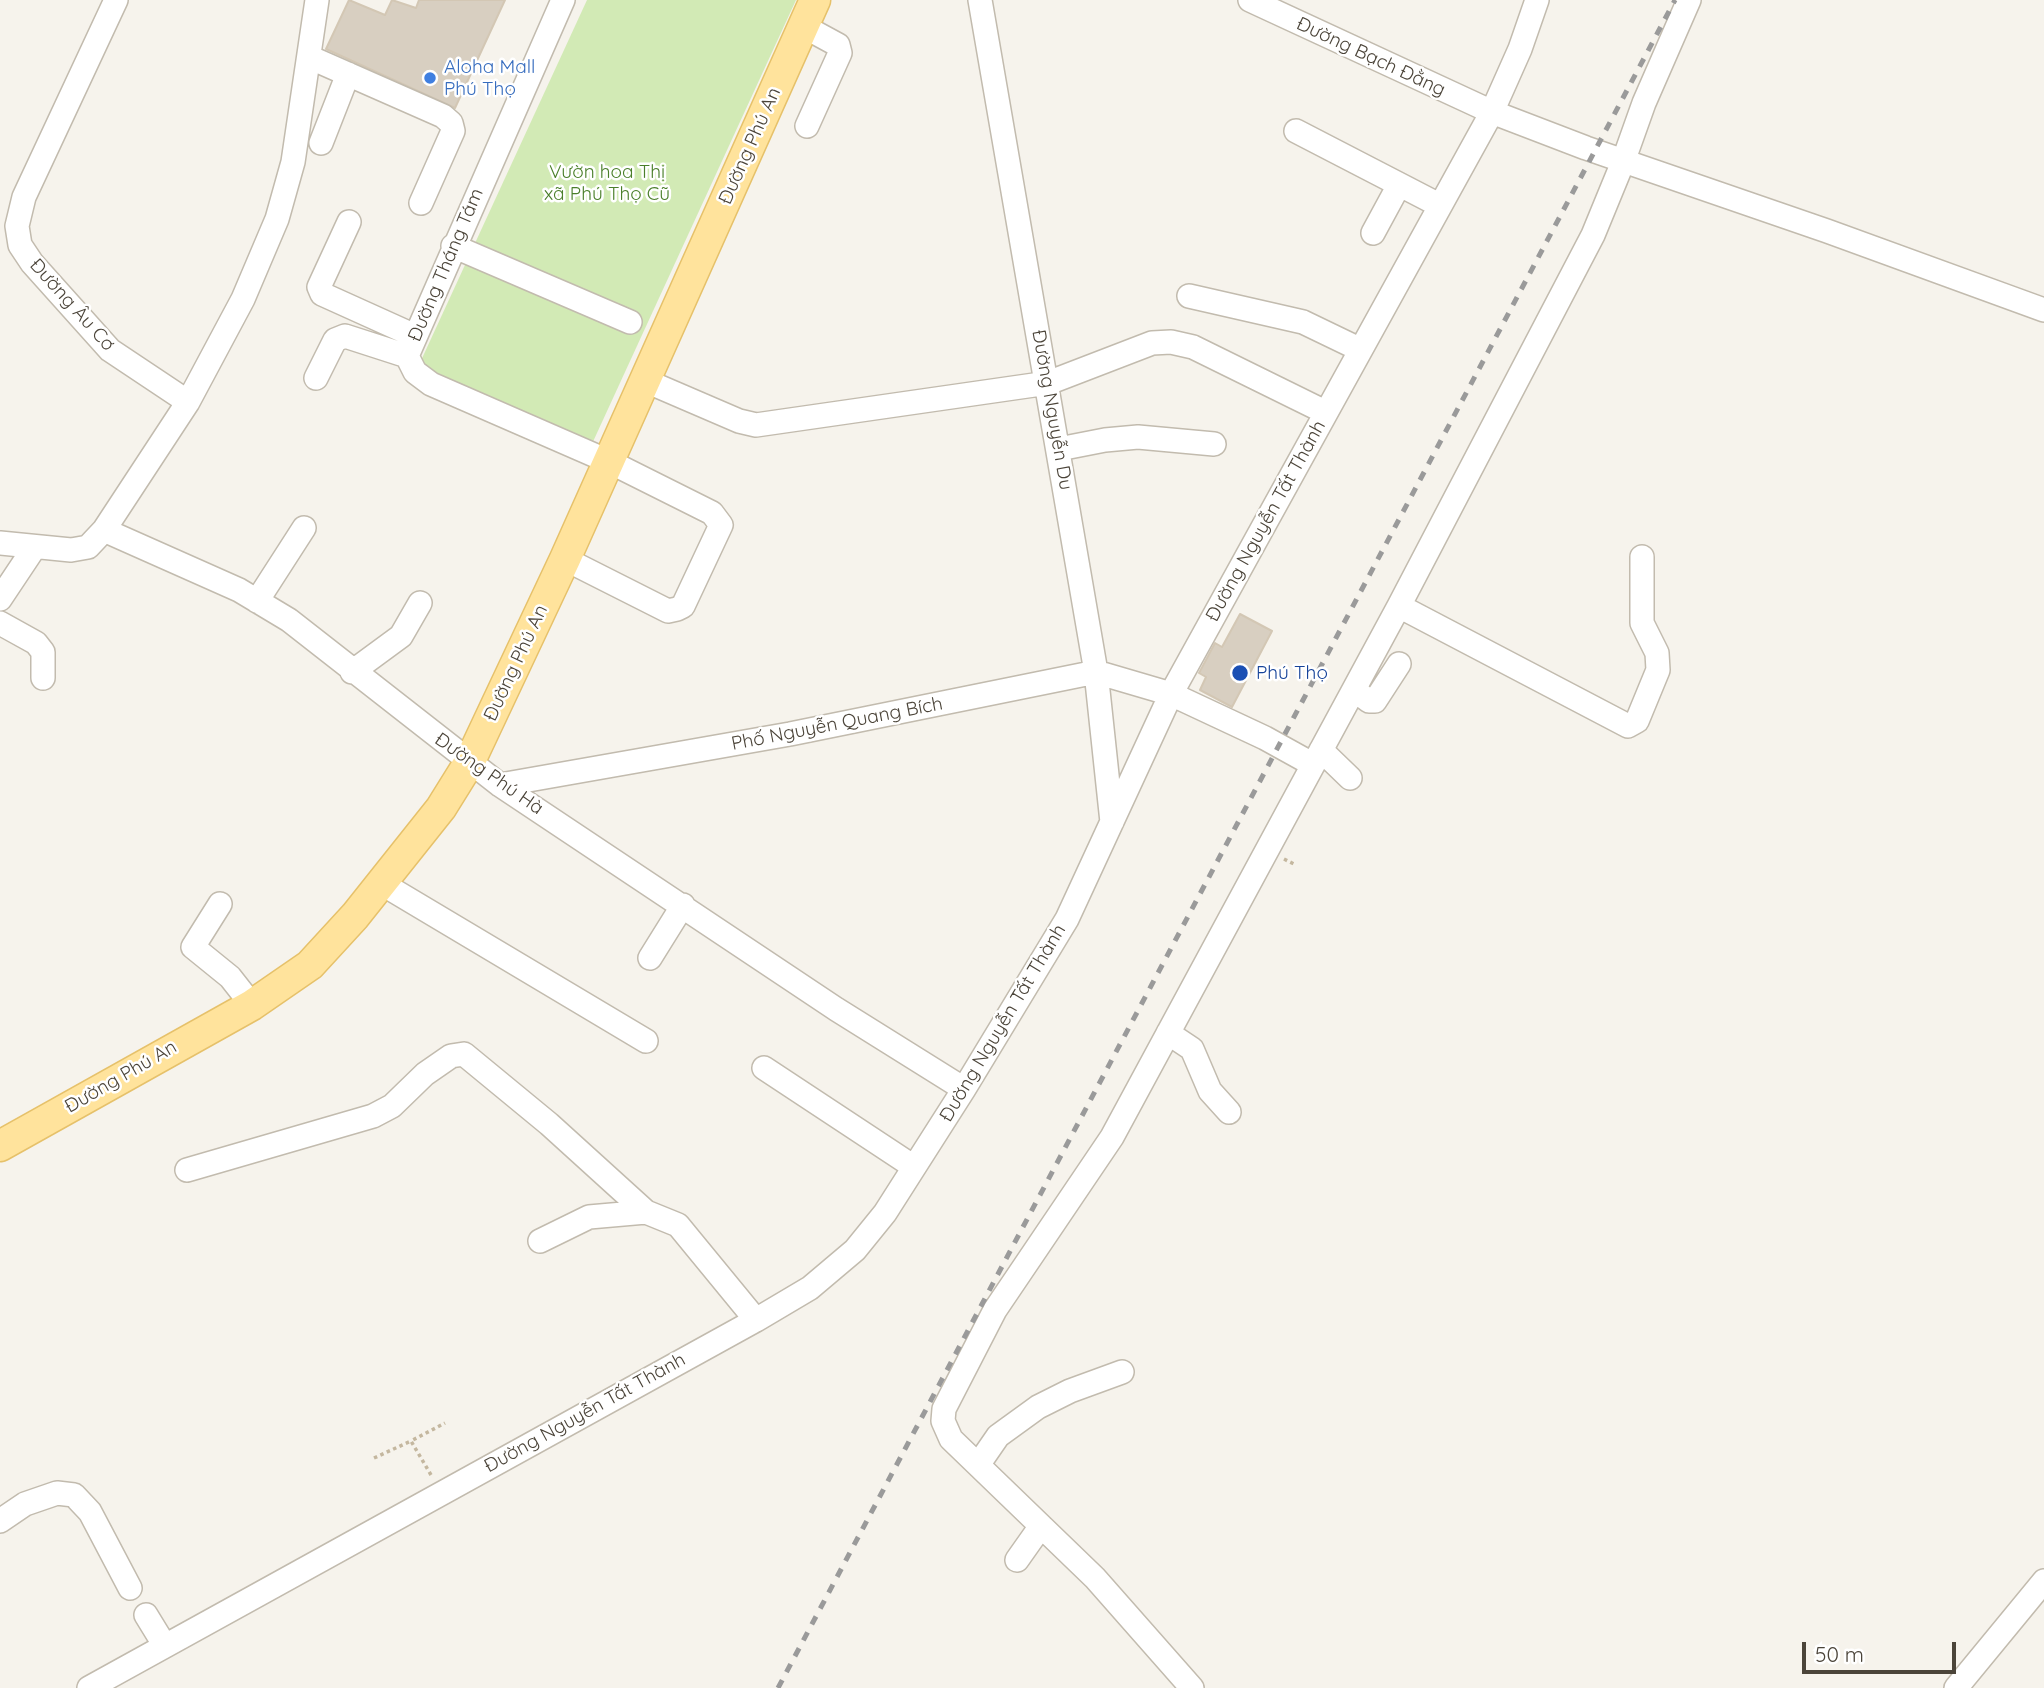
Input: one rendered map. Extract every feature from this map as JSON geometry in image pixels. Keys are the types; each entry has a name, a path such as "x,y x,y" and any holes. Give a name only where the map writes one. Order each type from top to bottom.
{"main road":[{"name":"Đường Phú An","path":"0,1146 252,1005 310,965 441,808 469,763 610,462 809,13"}],"street":[{"name":"Đường Âu Cơ","path":"116,0 24,197 17,226 20,245 40,273 110,350 188,402"},
{"path":"0,543 71,551 88,547 104,530 188,402 243,299 277,219 293,162 317,0"},
{"name":"Đường Tháng Tám","path":"563,0 411,346 415,372 431,384 610,462 712,513 721,525 682,606 677,610 668,611 565,559"},
{"name":"Đường Nguyễn Du","path":"980,0 1096,672 1112,822"},
{"name":"Đường Bạch Đằng","path":"1250,0 1492,112 1623,162 1827,231 2044,310"},
{"name":"Đường Nguyễn Tất Thành","path":"89,1688 756,1320 810,1288 856,1250 885,1213 1067,919 1171,694 1492,112 1520,49 1537,0"},
{"path":"1192,1688 1103,1587 946,1432 943,1421 948,1396 995,1310 1108,1144 1399,607 1590,239 1623,162 1644,103 1689,0"},
{"path":"807,126 841,53 838,45 809,13"},
{"path":"309,57 443,116 451,123 453,131 421,203"},
{"path":"321,143 348,74"},
{"path":"1296,131 1439,205"},
{"path":"1373,233 1399,185"},
{"path":"349,222 319,287 322,294 411,346"},
{"path":"453,246 630,322"},
{"path":"1189,296 1303,322 1359,349"},
{"path":"316,378 335,340 345,336 411,346"},
{"path":"646,381 739,421 756,425 1048,383 1152,343 1171,342 1193,347 1325,412"},
{"path":"1059,449 1138,438 1214,444"},
{"path":"257,601 304,528"},
{"name":"Đường Phú Hà","path":"104,530 257,601 289,620 352,672 500,785 836,1009 964,1089"},
{"path":"0,599 34,548"},
{"path":"1399,607 1628,726 1637,721 1658,670 1657,653 1642,623 1642,557"},
{"path":"352,672 401,636 420,603"},
{"path":"0,623 36,643 43,652 44,678"},
{"path":"1354,690 1369,701 1375,701 1399,664"},
{"name":"Phố Nguyễn Quang Bích","path":"500,785 790,734 1096,672 1171,694 1265,738 1317,757 1350,778"},
{"path":"381,883 646,1041"},
{"path":"220,904 193,947 230,977 252,1005"},
{"path":"649,958 683,905"},
{"path":"1168,1033 1192,1049 1210,1091 1229,1112"},
{"path":"187,1170 373,1116 392,1106 425,1074 451,1056 464,1054 549,1124 646,1212 678,1225 756,1320"},
{"path":"764,1069 914,1167"},
{"path":"540,1241 589,1217 646,1212"},
{"path":"978,1465 998,1436 1038,1408 1070,1391 1122,1372"},
{"path":"0,1521 25,1504 57,1493 74,1495 90,1512 130,1588"},
{"path":"1017,1560 1041,1526"},
{"path":"1956,1688 2044,1581"},
{"path":"146,1615 165,1646"}],"path":[{"path":"374,1458 445,1423"},
{"path":"411,1441 441,1492"}],"green space":[{"name":"Vườn hoa Thị xã Phú Thọ Cũ","path":"587,0 796,0 591,446 418,367"}],"building":[{"name":"Aloha Mall Phú Thọ","path":"349,0 385,15 392,0 416,8 419,0 505,0 455,108 326,49"},
{"path":"1240,614 1272,631 1232,707 1200,690 1206,677 1199,673 1215,643 1222,647"}],"railway":[{"path":"778,1688 1675,0"}],"place":[{"name":"Aloha Mall Phú Thọ","path":"430,78"},
{"name":"Phú Thọ","path":"1240,673"}]}
